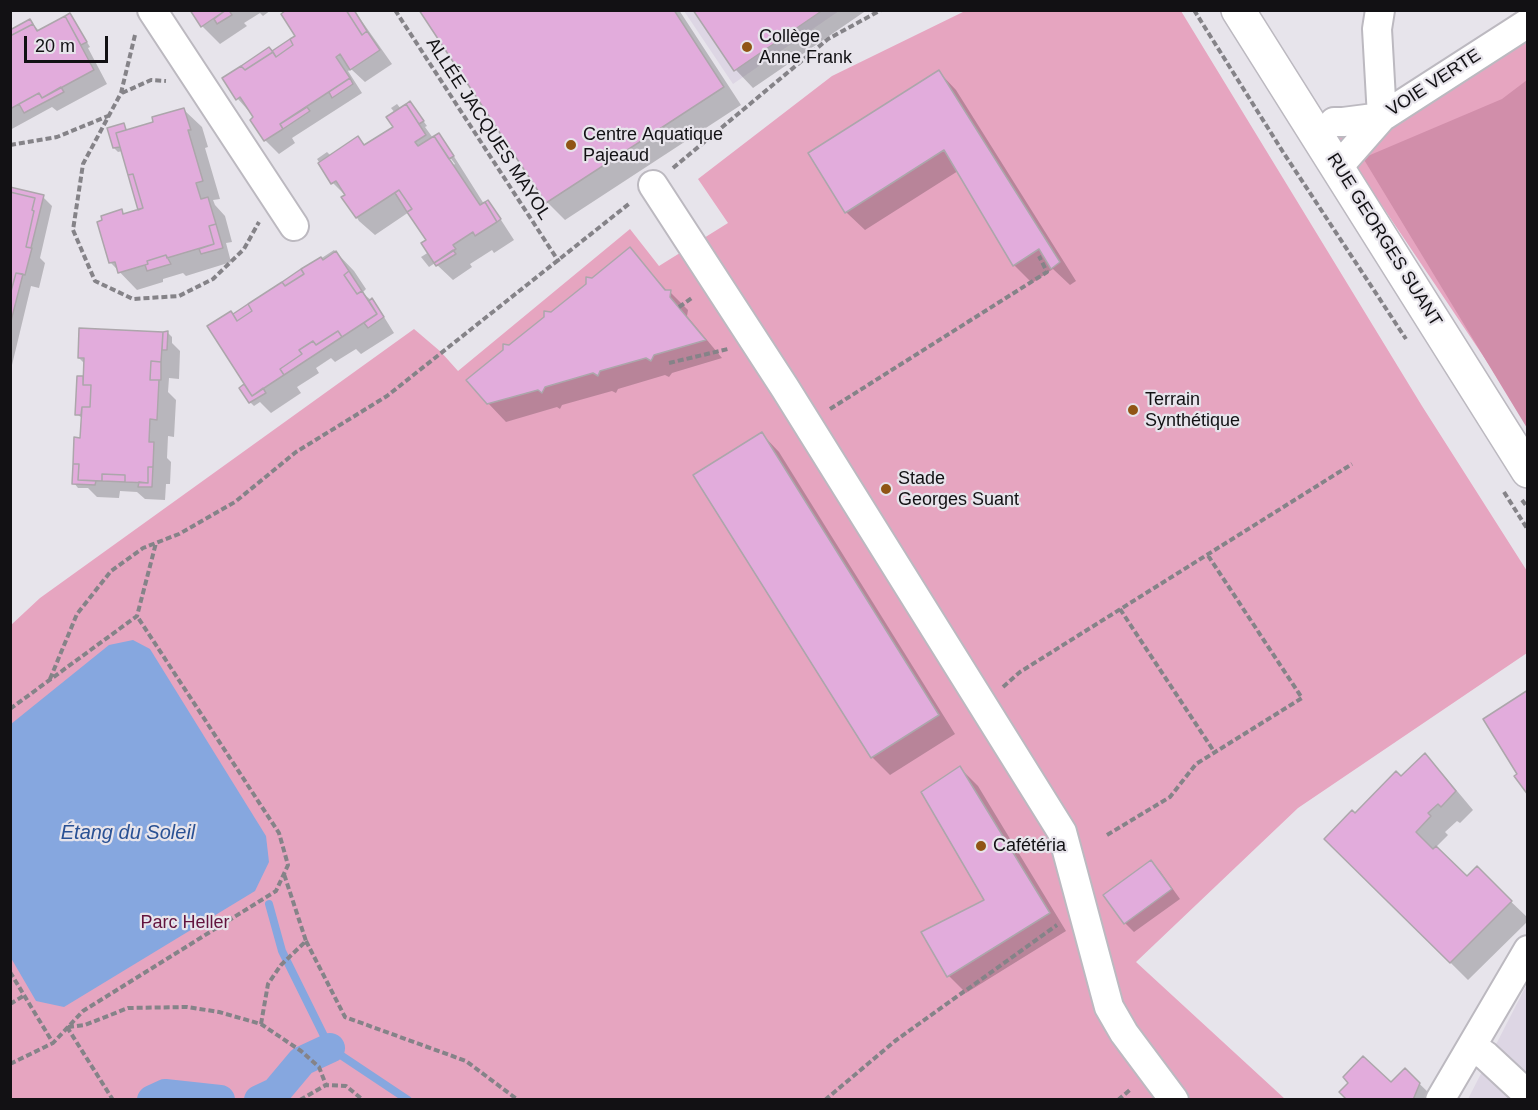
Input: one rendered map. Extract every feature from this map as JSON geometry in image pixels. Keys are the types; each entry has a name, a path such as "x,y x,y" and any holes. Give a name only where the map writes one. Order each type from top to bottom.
{"main road":[{"name":"RUE GEORGES SUANT","path":"1238,10 1338,167 1515,480"}],"street":[{"path":"1338,167 1382,117 1377,29 1380,10"},
{"path":"144,21 198,81 294,226"},
{"name":"VOIE VERTE","path":"1334,122 1382,117 1527,23"},
{"path":"653,185 807,423 1062,832 1109,1007 1124,1033 1174,1100"},
{"path":"1440,1100 1527,950"},
{"path":"1472,1046 1486,1056 1527,1095"}],"path":[{"name":"ALLÉE JACQUES MAYOL","path":"395,10 559,262"},
{"path":"50,679 77,614 111,571 143,548 179,534 235,502 296,452 387,396 559,262 828,39 881,10"},
{"path":"1194,10 1407,342"},
{"path":"144,21 121,93 83,164 73,230 95,280 133,299 180,296 213,279 244,249 274,196"},
{"path":"121,93 151,80 198,81"},
{"path":"10,146 57,137 109,116"},
{"path":"807,423 1047,273 1038,256"},
{"path":"669,363 755,342"},
{"path":"982,706 1020,672 1352,464"},
{"path":"1515,480 1527,530"},
{"path":"10,709 137,616 156,542"},
{"path":"1107,836 1170,797 1196,764 1302,698 1207,554"},
{"path":"1120,609 1215,753"},
{"path":"10,1064 53,1043 83,1011 276,891 288,865 279,833 137,616"},
{"path":"284,874 306,941 345,1017 466,1061 518,1100"},
{"path":"825,1100 895,1041 1081,908"},
{"path":"261,1024 268,984 281,965 306,941"},
{"path":"10,972 53,1043"},
{"path":"10,1004 25,995"},
{"path":"67,1027 85,1026 128,1008 187,1007 219,1012 261,1024 301,1051 319,1067 326,1085"},
{"path":"67,1027 113,1100"},
{"path":"300,1100 326,1085 346,1086 363,1100"}],"shaded area":[{"name":"Collège Anne Frank","path":"684,11 839,11 733,84"},
{"path":"1527,80 1527,428 1363,158 1502,99"},
{"path":"1527,984 1527,1099 1468,1099"}],"green space":[{"name":"Stade Georges Suant","path":"965,11 1181,11 1422,406 1527,571 1527,653 1298,808 1136,962 1285,1099 11,1100 11,625 40,598 414,329 441,352 458,371 630,229 659,266 728,223 698,179 832,76"},
{"path":"1527,15 1527,421 1335,136"}],"water":[{"name":"Étang du Soleil","path":"133,640 150,649 266,836 269,862 255,891 64,1007 36,1001 11,958 11,724 109,645"}],"building":[{"path":"190,10 226,10 201,27"},
{"path":"229,10 232,15 217,24 214,19"},
{"path":"286,10 346,10 362,35 367,31 380,50 350,70 340,54 336,57 350,78 280,124 283,129 264,141 250,120 253,117 240,97 236,100 222,78 241,66 245,70 273,52 276,57 293,45 290,39 295,36 281,14"},
{"path":"346,10 354,10 367,31 362,35"},
{"name":"Centre Aquatique Pajeaud","path":"419,10 674,10 724,87 546,203"},
{"name":"Collège Anne Frank","path":"693,10 823,10 734,71"},
{"path":"70,13 87,42 81,45 65,16"},
{"path":"65,16 94,70 42,98 39,93 10,109 10,36 33,24 37,31"},
{"path":"30,19 33,24 10,36 10,30"},
{"path":"290,39 293,45 276,57 272,51"},
{"path":"269,47 273,52 245,70 241,66"},
{"path":"939,70 1060,262 1051,269 1039,249 1013,266 944,150 845,213 808,153"},
{"path":"350,78 353,84 332,98 329,92"},
{"path":"61,87 64,92 24,113 19,104 39,93 42,98"},
{"path":"410,101 424,121 419,124 406,104"},
{"path":"406,104 426,135 415,142 418,146 434,136 480,205 485,202 497,222 475,236 473,232 453,245 456,249 434,263 421,243 426,240 407,212 412,209 399,190 356,218 341,197 345,195 336,181 331,184 318,163 358,136 364,145 393,127 386,117"},
{"path":"307,107 310,111 283,129 280,124"},
{"path":"184,108 203,181 196,183 201,199 208,197 216,224 209,226 214,244 167,258 166,255 147,261 148,264 118,273 115,262 109,263 97,222 102,220 101,216 122,209 123,214 143,208 133,174 128,175 116,133 153,122 152,117"},
{"path":"124,123 126,130 116,133 120,147 113,148 107,128"},
{"path":"439,133 454,156 449,159 434,136"},
{"path":"133,174 143,208 138,210 128,175"},
{"path":"10,187 44,195 31,248 26,247 35,198 10,192"},
{"path":"399,190 412,209 407,212 395,193"},
{"path":"10,192 35,198 26,247 32,248 25,275 16,273 10,295"},
{"path":"488,200 501,219 497,222 485,202"},
{"path":"216,224 223,248 201,254 199,249 214,244 209,226"},
{"path":"630,247 665,290 671,290 670,297 706,340 654,355 651,361 646,358 600,371 598,376 593,373 545,387 542,393 538,390 487,404 466,380 503,350 503,344 509,345 544,317 544,311 551,312 586,284 586,277 592,278"},
{"path":"453,250 456,254 436,266 434,263"},
{"path":"336,251 349,271 344,275 357,294 362,291 377,314 342,337 338,331 316,345 313,341 299,350 302,354 280,369 284,375 252,396 207,326 231,311 237,321 252,311 248,304 282,282 285,286 304,274 301,269 321,257 323,260"},
{"path":"166,255 171,264 147,271 145,265 148,264 147,261"},
{"path":"301,269 304,274 285,286 282,282"},
{"path":"349,271 362,291 357,294 344,275"},
{"path":"16,273 23,274 10,325 10,295"},
{"path":"372,298 384,317 368,328 364,323 377,314 369,301"},
{"path":"248,304 252,311 237,321 233,314"},
{"path":"79,328 163,332 161,362 151,361 150,380 159,380 157,420 150,419 149,442 154,442 153,467 148,467 148,483 125,482 125,475 102,474 102,481 78,480 79,464 73,464 74,437 80,438 82,407 90,407 91,385 83,385 84,358 78,358"},
{"path":"168,331 167,350 162,350 163,332"},
{"path":"338,331 342,337 284,375 280,369 302,354 299,350 313,341 316,345"},
{"path":"151,361 161,362 161,380 150,380"},
{"path":"77,376 83,376 83,385 91,385 90,407 82,407 81,415 75,415"},
{"path":"244,384 252,396 263,388 266,393 249,403 239,388"},
{"path":"762,432 939,715 871,758 693,475"},
{"path":"73,464 79,464 78,480 96,481 95,485 72,484"},
{"path":"148,467 153,467 152,487 138,487 139,482 148,483"},
{"path":"102,474 125,475 125,482 102,481"},
{"path":"1528,690 1528,795 1514,776 1517,774 1483,719"},
{"path":"1425,753 1456,791 1441,807 1438,804 1428,813 1431,816 1416,832 1433,849 1436,846 1467,876 1477,866 1512,901 1450,963 1324,839 1352,810 1355,813 1396,771 1401,776"},
{"name":"Cafétéria","path":"960,766 1050,913 947,977 921,932 984,900 921,792"},
{"path":"1151,860 1172,889 1124,924 1103,895"},
{"path":"1363,1056 1391,1082 1405,1068 1420,1083 1413,1100 1347,1100 1339,1092 1348,1083 1343,1077"}],"waterway":[{"path":"269,904 282,951 330,1048 408,1100"},
{"path":"259,1100 276,1092 302,1061 330,1048"},
{"path":"152,1100 165,1094 220,1100"}],"place":[{"name":"Collège Anne Frank","path":"747,47"},
{"name":"Centre Aquatique Pajeaud","path":"571,145"},
{"name":"Terrain Synthétique","path":"1133,410"},
{"name":"Stade Georges Suant","path":"886,489"},
{"name":"Cafétéria","path":"981,846"}],"park label":[{"name":"Parc Heller","path":"185,923"}]}
